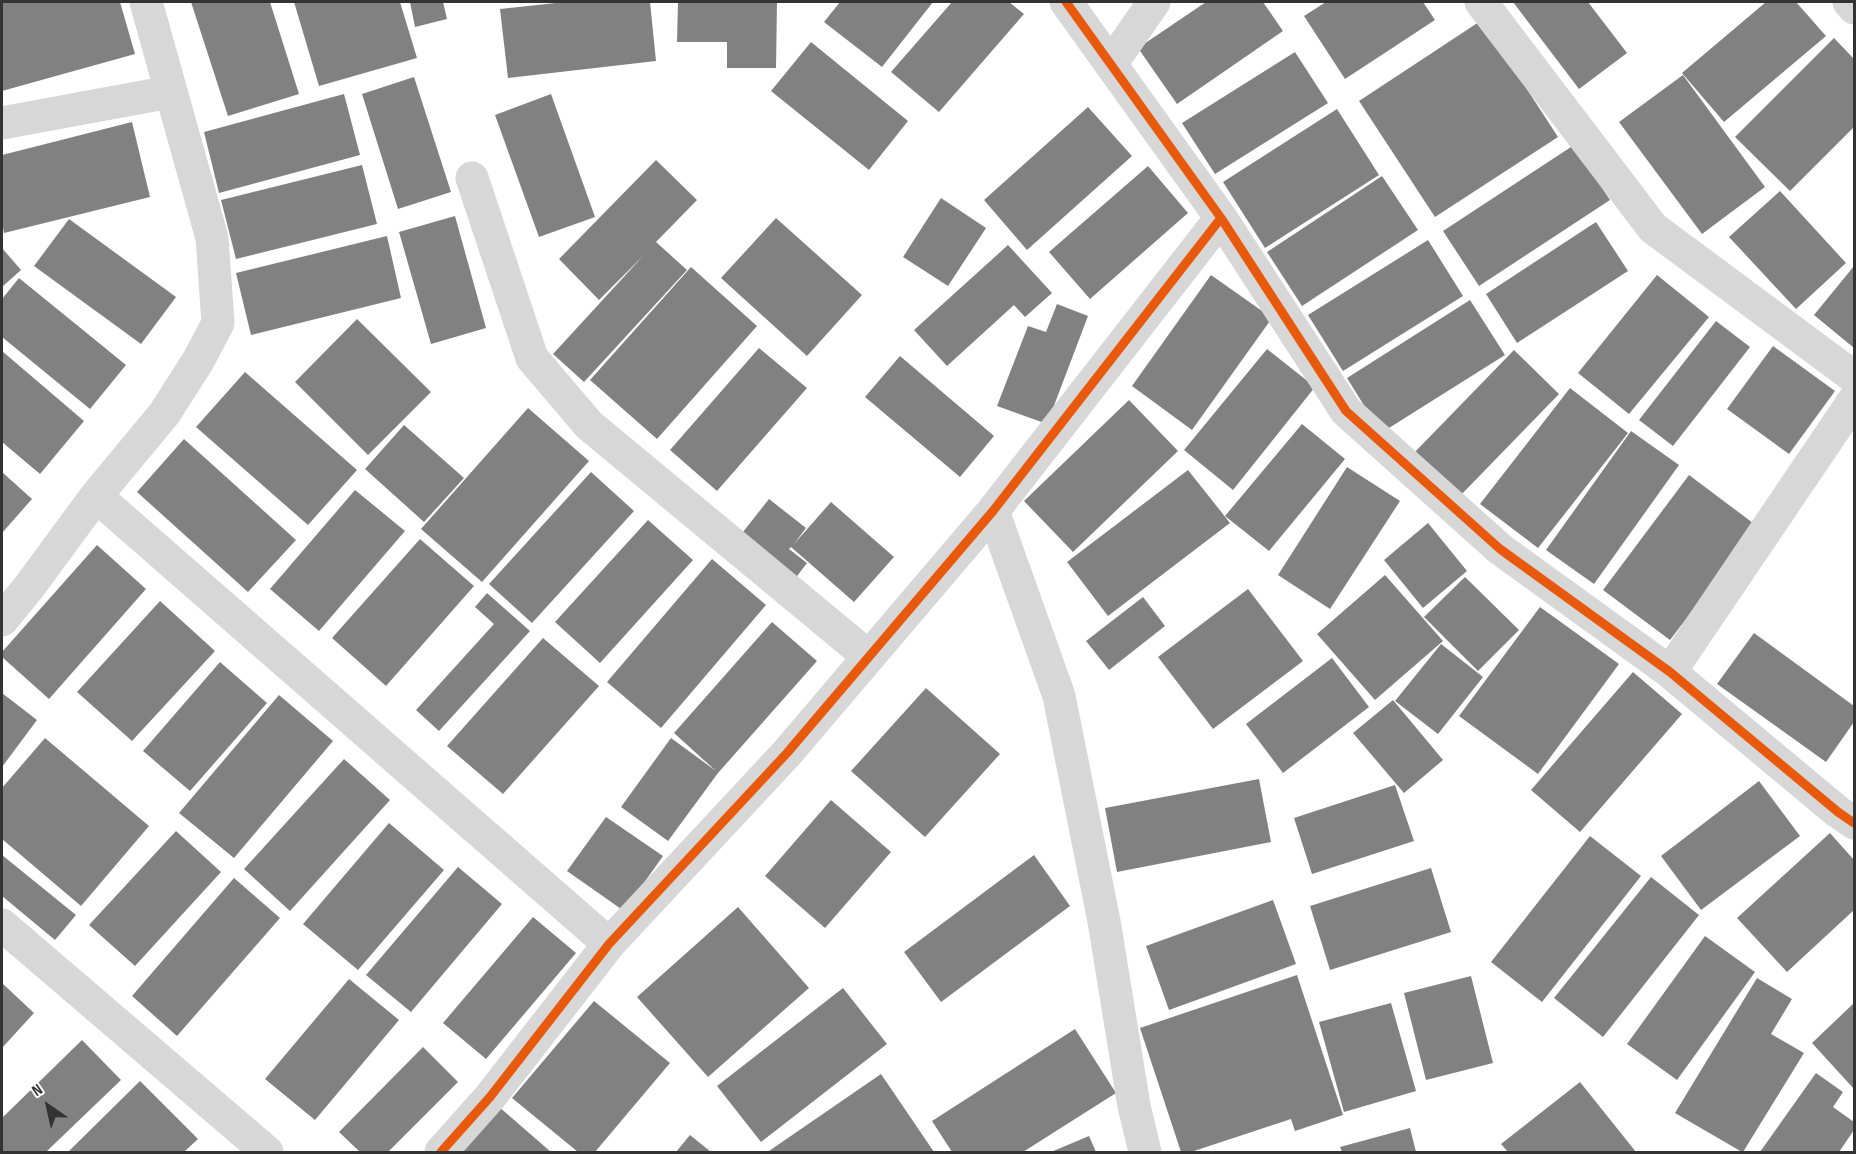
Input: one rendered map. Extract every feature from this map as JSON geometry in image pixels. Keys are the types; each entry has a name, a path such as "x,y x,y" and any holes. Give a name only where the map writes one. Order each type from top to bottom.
{"street":[{"path":"2,620 96,496 164,414 198,361 218,323 212,238 146,2"},
{"path":"1066,2 1221,218 1346,411 1500,549 1670,672 1854,823"},
{"path":"1111,64 1154,2"},
{"path":"1481,2 1653,228 1854,377"},
{"path":"1849,2 1854,8"},
{"path":"2,123 170,92"},
{"path":"472,178 532,358 589,425 868,657"},
{"path":"441,1152 490,1097 609,944 787,753 993,511 1221,218"},
{"path":"1670,672 1854,400"},
{"path":"96,496 609,944"},
{"path":"993,511 1059,696 1101,910 1134,1106 1145,1152"},
{"path":"2,925 267,1152"}],"building":[{"path":"2,2 120,2 135,54 2,91"},
{"path":"191,2 270,2 299,94 228,116"},
{"path":"294,2 400,2 417,58 319,86"},
{"path":"410,2 443,2 447,19 415,27"},
{"path":"565,2 650,2 656,61 508,78 500,9"},
{"path":"678,2 777,2 776,68 727,68 727,42 677,42"},
{"path":"840,2 933,2 882,67 824,22"},
{"path":"952,2 1009,2 1024,14 939,112 891,72"},
{"path":"1206,2 1263,2 1283,31 1177,104 1138,48"},
{"path":"1326,2 1423,2 1435,20 1345,79 1304,16"},
{"path":"1513,2 1588,2 1627,53 1579,89"},
{"path":"1766,2 1796,2 1826,36 1724,122 1682,73"},
{"path":"1482,20 1558,137 1435,217 1359,101"},
{"path":"1834,38 1854,59 1854,127 1790,191 1735,137"},
{"path":"811,42 908,121 869,170 771,91"},
{"path":"1295,52 1328,103 1215,174 1182,123"},
{"path":"1683,75 1765,187 1702,234 1619,122"},
{"path":"414,77 451,192 398,209 362,94"},
{"path":"344,94 360,155 219,193 204,132"},
{"path":"551,94 595,217 539,237 495,115"},
{"path":"1088,107 1132,156 1027,250 984,200"},
{"path":"1337,109 1379,175 1265,248 1223,182"},
{"path":"132,122 150,197 4,233 2,155"},
{"path":"1574,145 1610,200 1479,286 1443,231"},
{"path":"656,160 697,200 656,242 687,270 584,382 553,354 643,256 599,300 559,259"},
{"path":"362,165 377,224 236,259 221,200"},
{"path":"1148,166 1188,213 1090,299 1049,252"},
{"path":"1382,176 1418,230 1302,306 1267,252"},
{"path":"1780,191 1846,263 1796,309 1729,237"},
{"path":"941,198 986,228 948,286 903,257"},
{"path":"455,216 486,328 431,344 399,232"},
{"path":"776,218 862,295 807,356 721,278"},
{"path":"69,219 176,297 141,344 34,266"},
{"path":"1596,222 1628,271 1517,343 1486,294"},
{"path":"387,236 401,298 251,335 236,273"},
{"path":"1428,240 1463,296 1343,371 1308,315"},
{"path":"1008,245 1052,293 1025,317 1014,305 947,366 914,330"},
{"path":"2,248 21,270 2,287"},
{"path":"1854,266 1854,348 1814,315"},
{"path":"691,267 757,326 657,439 590,380"},
{"path":"1211,275 1272,318 1192,430 1132,386"},
{"path":"1657,275 1709,317 1629,414 1578,373"},
{"path":"19,278 126,365 90,409 2,337 2,299"},
{"path":"1470,300 1505,355 1381,433 1347,378"},
{"path":"1057,304 1088,316 1047,424 997,406 1028,326 1046,332"},
{"path":"357,319 431,392 368,455 295,382"},
{"path":"1716,321 1750,347 1673,446 1639,420"},
{"path":"1773,346 1835,391 1789,454 1727,409"},
{"path":"759,348 807,388 717,491 670,450"},
{"path":"1267,349 1315,387 1233,490 1184,450"},
{"path":"1514,350 1559,394 1458,498 1413,454"},
{"path":"2,351 84,421 40,474 2,442"},
{"path":"900,356 994,436 960,477 865,397"},
{"path":"245,372 357,470 308,525 196,427"},
{"path":"1570,388 1628,433 1538,548 1480,504"},
{"path":"1129,400 1178,451 1073,552 1024,501"},
{"path":"528,408 589,461 482,582 421,529"},
{"path":"1302,424 1345,459 1269,551 1225,516"},
{"path":"404,425 464,478 424,522 365,469"},
{"path":"1631,431 1679,465 1594,584 1546,550"},
{"path":"184,439 296,540 248,592 137,492"},
{"path":"1347,467 1400,501 1330,609 1278,575"},
{"path":"1188,470 1230,523 1108,616 1067,562"},
{"path":"2,472 32,499 2,533"},
{"path":"591,472 634,511 532,623 489,584"},
{"path":"1689,475 1757,526 1670,640 1603,590"},
{"path":"355,490 405,531 319,631 270,589"},
{"path":"769,499 806,528 794,544 831,502 894,557 854,602 791,547 789,549 807,563 794,580 739,537"},
{"path":"648,520 693,560 600,663 555,622"},
{"path":"1428,523 1467,571 1423,608 1384,560"},
{"path":"420,539 474,586 386,686 332,638"},
{"path":"97,545 146,589 49,699 2,657 2,652"},
{"path":"712,559 766,605 661,728 607,682"},
{"path":"1385,575 1443,641 1375,700 1317,634"},
{"path":"1465,577 1519,630 1478,671 1424,617"},
{"path":"1248,589 1303,661 1213,729 1158,657"},
{"path":"487,593 530,631 439,731 416,710 494,624 475,607"},
{"path":"1143,597 1165,626 1109,670 1086,641"},
{"path":"160,601 215,651 132,741 77,692"},
{"path":"1540,607 1619,664 1538,774 1459,716"},
{"path":"772,622 817,661 718,773 668,841 621,807 671,738 716,771 674,733"},
{"path":"1754,633 1854,706 1854,722 1826,762 1717,684"},
{"path":"543,638 599,686 503,794 447,746"},
{"path":"1441,644 1483,677 1438,734 1395,701"},
{"path":"1332,658 1369,707 1283,773 1246,724"},
{"path":"220,662 267,703 190,791 143,751"},
{"path":"1633,672 1682,714 1580,832 1531,790"},
{"path":"926,688 1000,754 925,837 851,771"},
{"path":"2,693 37,720 2,767"},
{"path":"279,695 333,741 234,858 179,813"},
{"path":"1393,700 1443,760 1404,793 1353,733"},
{"path":"45,738 149,826 81,906 2,839 2,788"},
{"path":"344,759 390,800 290,911 244,869"},
{"path":"1259,779 1271,842 1117,872 1105,808"},
{"path":"1759,781 1800,836 1701,910 1661,856"},
{"path":"1395,785 1414,841 1312,874 1294,818"},
{"path":"831,800 891,852 825,928 765,876"},
{"path":"606,817 663,856 624,911 567,871"},
{"path":"389,823 444,870 358,970 303,924"},
{"path":"176,831 221,872 135,966 89,925"},
{"path":"1830,833 1854,860 1854,910 1787,972 1737,918"},
{"path":"1590,836 1641,876 1542,1002 1491,962"},
{"path":"2,855 76,915 55,940 2,896"},
{"path":"1034,855 1070,906 941,1002 904,952"},
{"path":"458,867 502,904 411,1012 366,975"},
{"path":"1431,868 1451,932 1330,970 1310,906"},
{"path":"1651,877 1699,915 1603,1037 1554,998"},
{"path":"234,878 280,918 177,1036 132,996"},
{"path":"1273,900 1296,964 1169,1010 1146,946"},
{"path":"738,907 809,988 708,1077 637,997"},
{"path":"533,917 576,953 486,1059 443,1023"},
{"path":"1705,936 1755,972 1677,1080 1627,1044"},
{"path":"1297,975 1343,1115 1295,1131 1291,1119 1191,1152 1181,1152 1140,1028"},
{"path":"1471,976 1493,1063 1426,1080 1404,993"},
{"path":"1757,978 1792,999 1771,1034 1804,1053 1742,1152 1675,1113"},
{"path":"349,979 399,1020 315,1120 265,1079"},
{"path":"2,983 34,1013 2,1048"},
{"path":"843,988 887,1044 761,1142 717,1086"},
{"path":"594,1001 670,1063 595,1152 578,1152 512,1098"},
{"path":"1391,1003 1416,1091 1344,1112 1319,1022"},
{"path":"1854,1003 1854,1089 1812,1043"},
{"path":"1075,1029 1116,1093 1023,1152 952,1152 932,1121"},
{"path":"82,1040 121,1080 46,1152 2,1152 2,1118"},
{"path":"423,1047 458,1082 388,1152 360,1152 339,1132"},
{"path":"1816,1073 1843,1092 1833,1107 1854,1122 1854,1130 1839,1152 1760,1152"},
{"path":"881,1074 934,1152 769,1151"},
{"path":"140,1081 198,1139 184,1152 68,1152"},
{"path":"1580,1082 1636,1152 1508,1152 1501,1144"},
{"path":"498,1106 551,1152 457,1152"},
{"path":"1410,1128 1416,1152 1342,1152 1340,1147"},
{"path":"690,1135 711,1152 676,1152"},
{"path":"1089,1136 1096,1152 1051,1152"}],"cycle path":[{"path":"1066,2 1221,218 1346,411 1500,549 1670,672 1854,823"},
{"path":"441,1152 490,1097 609,944 787,753 993,511 1221,218"}]}
